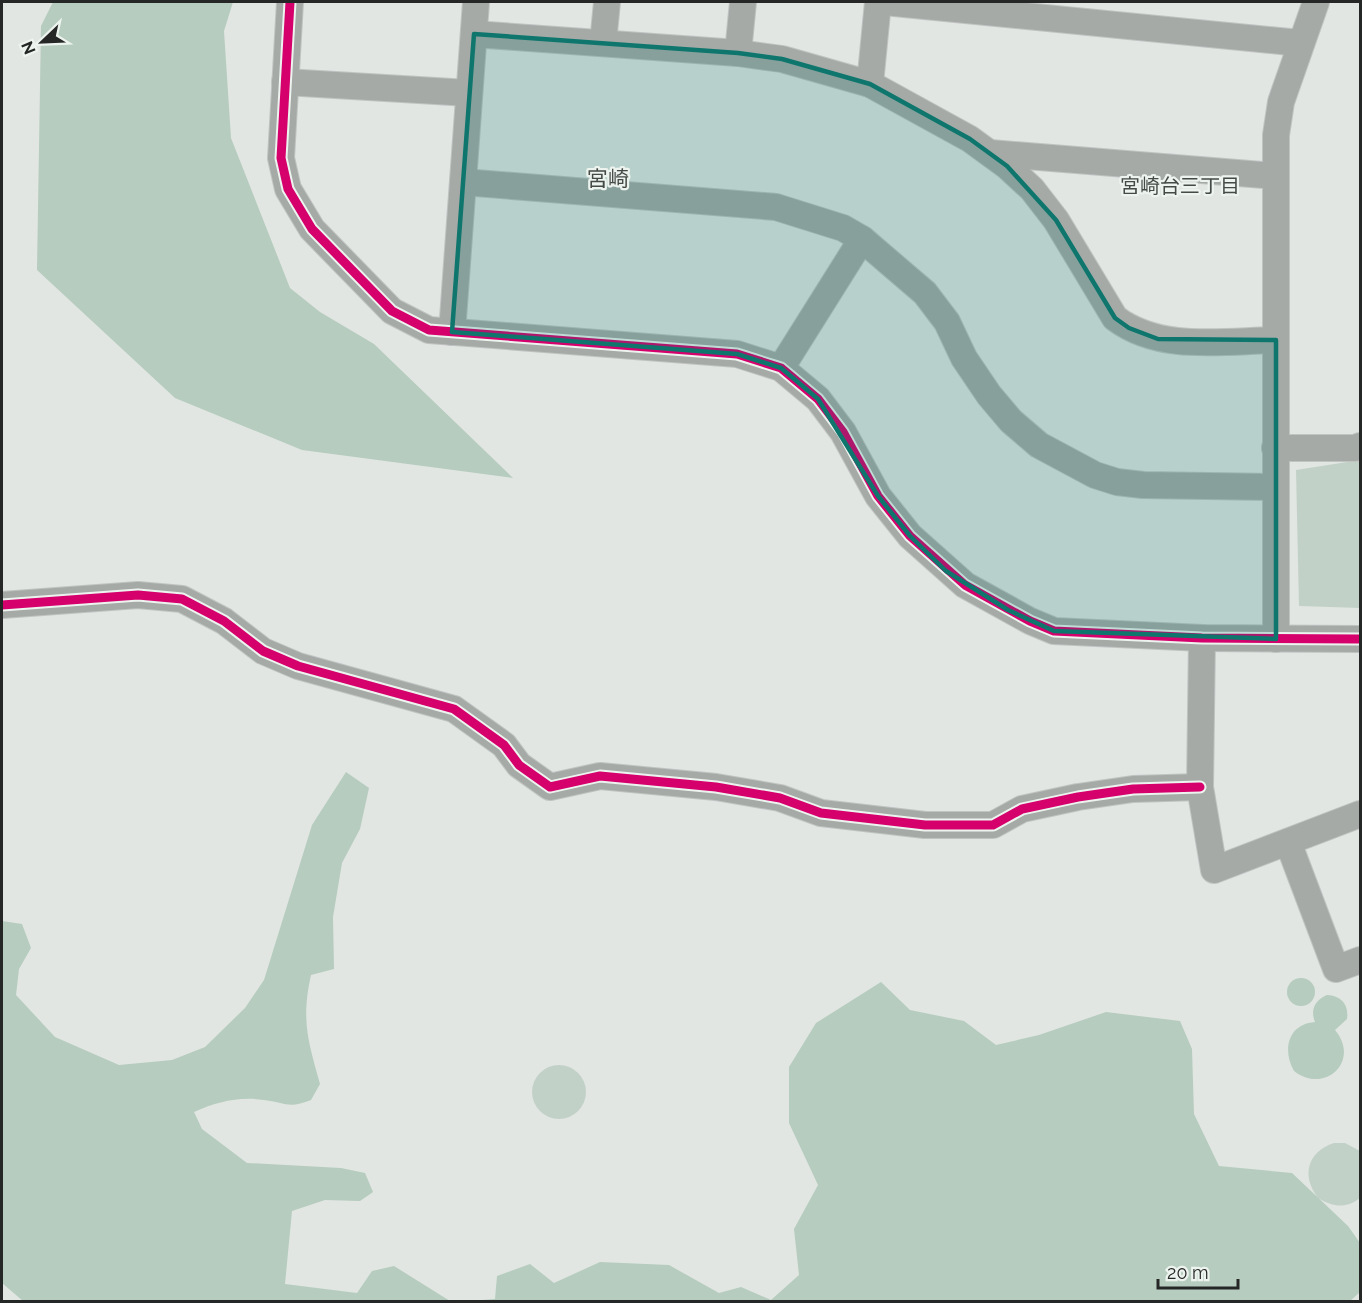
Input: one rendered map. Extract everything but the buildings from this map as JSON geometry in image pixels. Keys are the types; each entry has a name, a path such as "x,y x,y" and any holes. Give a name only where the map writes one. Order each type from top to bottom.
{"street":[{"path":"290,2 281,158 288,189 312,229 392,310 429,330 737,354 781,368 831,413 878,496 910,536 938,564 965,585 1008,610 1054,631 1202,638 1360,639"},
{"path":"452,332 476,2"},
{"path":"603,43 607,2"},
{"path":"738,53 743,2"},
{"path":"870,84 879,2"},
{"path":"884,2 1300,43"},
{"path":"1276,639 1276,135 1281,102 1316,2"},
{"path":"474,34 738,53 782,59 870,84 970,139 1032,189 1056,219 1115,318 1129,328 1158,339 1276,340"},
{"path":"285,82 469,93"},
{"path":"990,153 1276,176"},
{"path":"463,182 776,207 821,220 862,239 925,292 947,322 964,358 989,395 1011,421 1039,445 1095,475 1117,482 1143,485 1275,487"},
{"path":"781,368 862,239"},
{"path":"1275,447 1354,448 1360,446"},
{"path":"2,605 138,595 182,599 224,621 263,651 298,666 454,709 504,745 519,765 550,786 600,776 716,788 780,798 821,813 925,825 993,825 1022,809 1078,797 1133,789 1200,787"},
{"path":"1202,638 1200,787 1214,870 1360,814"},
{"path":"1288,842 1336,969 1360,960"}],"highlighted area":[{"path":"474,34 738,53 782,59 870,84 970,139 1007,166 1056,220 1115,318 1129,328 1158,339 1276,340 1276,639 1054,631 1008,610 946,571 910,536 878,496 818,399 781,368 737,354 452,332"}],"shaded area":[{"path":"1360,460 1360,608 1299,606 1296,470"},
{"path":"554,1065 564,1065 574,1069 582,1077 586,1092 582,1107 574,1115 564,1119 554,1119 544,1115 536,1107 532,1097 532,1087 536,1077 544,1069"},
{"path":"1334,1143 1345,1143 1360,1151 1360,1198 1350,1204 1339,1206 1318,1198 1308,1173 1309,1166 1318,1152"}],"green space":[{"path":"53,2 233,2 224,31 231,138 290,288 320,312 374,344 513,478 302,450 175,398 37,270 41,26"},
{"path":"346,772 369,788 360,829 342,863 333,917 334,969 311,975 308,991 307,1030 320,1084 311,1100 297,1104 237,1099 194,1112 202,1129 247,1163 341,1168 365,1173 373,1192 360,1201 325,1200 292,1211 285,1284 357,1293 372,1271 394,1266 450,1301 23,1301 2,1283 2,921 22,924 31,948 19,969 16,995 55,1037 119,1065 172,1060 205,1047 245,1008 264,980 312,825"},
{"path":"1301,978 1311,982 1315,992 1311,1002 1301,1006 1291,1002 1287,992 1291,982"},
{"path":"881,982 910,1010 964,1021 996,1045 1039,1035 1106,1012 1180,1021 1192,1049 1194,1114 1219,1166 1292,1173 1348,1226 1360,1243 1360,1292 1349,1302 469,1301 495,1299 497,1276 530,1264 554,1283 600,1262 669,1265 719,1293 741,1287 771,1300 799,1275 794,1229 818,1185 789,1123 789,1067 816,1023"},
{"path":"1327,995 1340,999 1347,1009 1347,1019 1335,1030 1342,1042 1344,1053 1342,1063 1327,1077 1317,1079 1306,1077 1294,1071 1290,1063 1288,1047 1290,1039 1299,1028 1315,1022 1313,1013 1315,1006"}],"cycle path":[{"path":"290,2 281,158 288,189 312,229 392,311 429,330 737,354 781,368 818,399 843,432 878,496 910,536 965,585 1030,621 1054,631 1202,638 1360,639"},
{"path":"2,605 138,595 182,599 224,621 263,651 298,666 454,709 504,745 519,765 550,787 600,776 716,787 780,798 821,813 925,825 993,825 1022,809 1078,797 1133,789 1200,787"}],"district":[{"name":"宮崎","path":"608,178"},
{"name":"宮崎台三丁目","path":"1180,186"}]}
